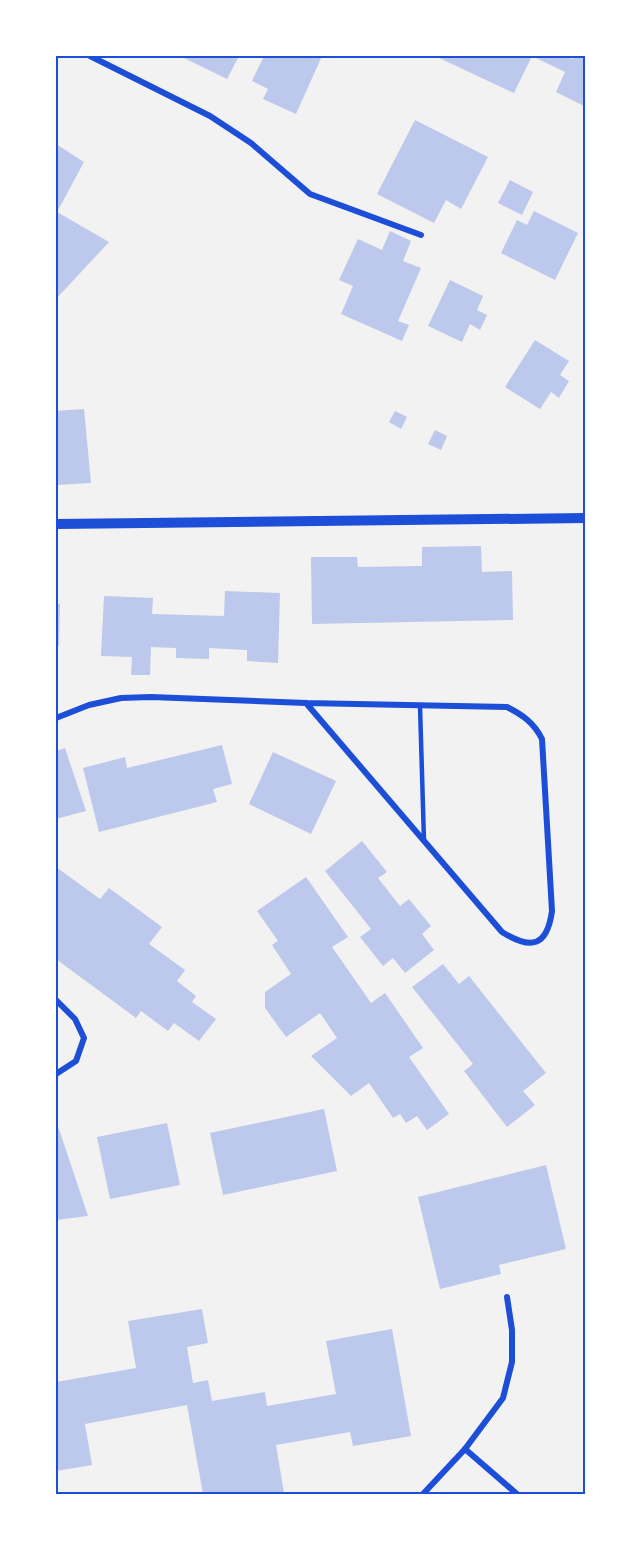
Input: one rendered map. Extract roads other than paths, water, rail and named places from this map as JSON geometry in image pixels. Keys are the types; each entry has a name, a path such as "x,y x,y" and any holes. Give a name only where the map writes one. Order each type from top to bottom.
{"street":[{"path":"90,56 210,116 251,143 310,194 421,235"},
{"path":"56,524 585,518"},
{"path":"56,718 89,705 121,698 151,697 507,707 523,715 536,727 542,739 552,911 550,925 537,943 530,945 514,940 502,932 306,703"},
{"path":"56,1000 75,1018 84,1038 76,1061 56,1074"},
{"path":"423,1494 465,1449 503,1398 512,1362 512,1330 507,1297"},
{"path":"465,1449 517,1494"}],"lane":[{"path":"420,706 424,843"}]}
